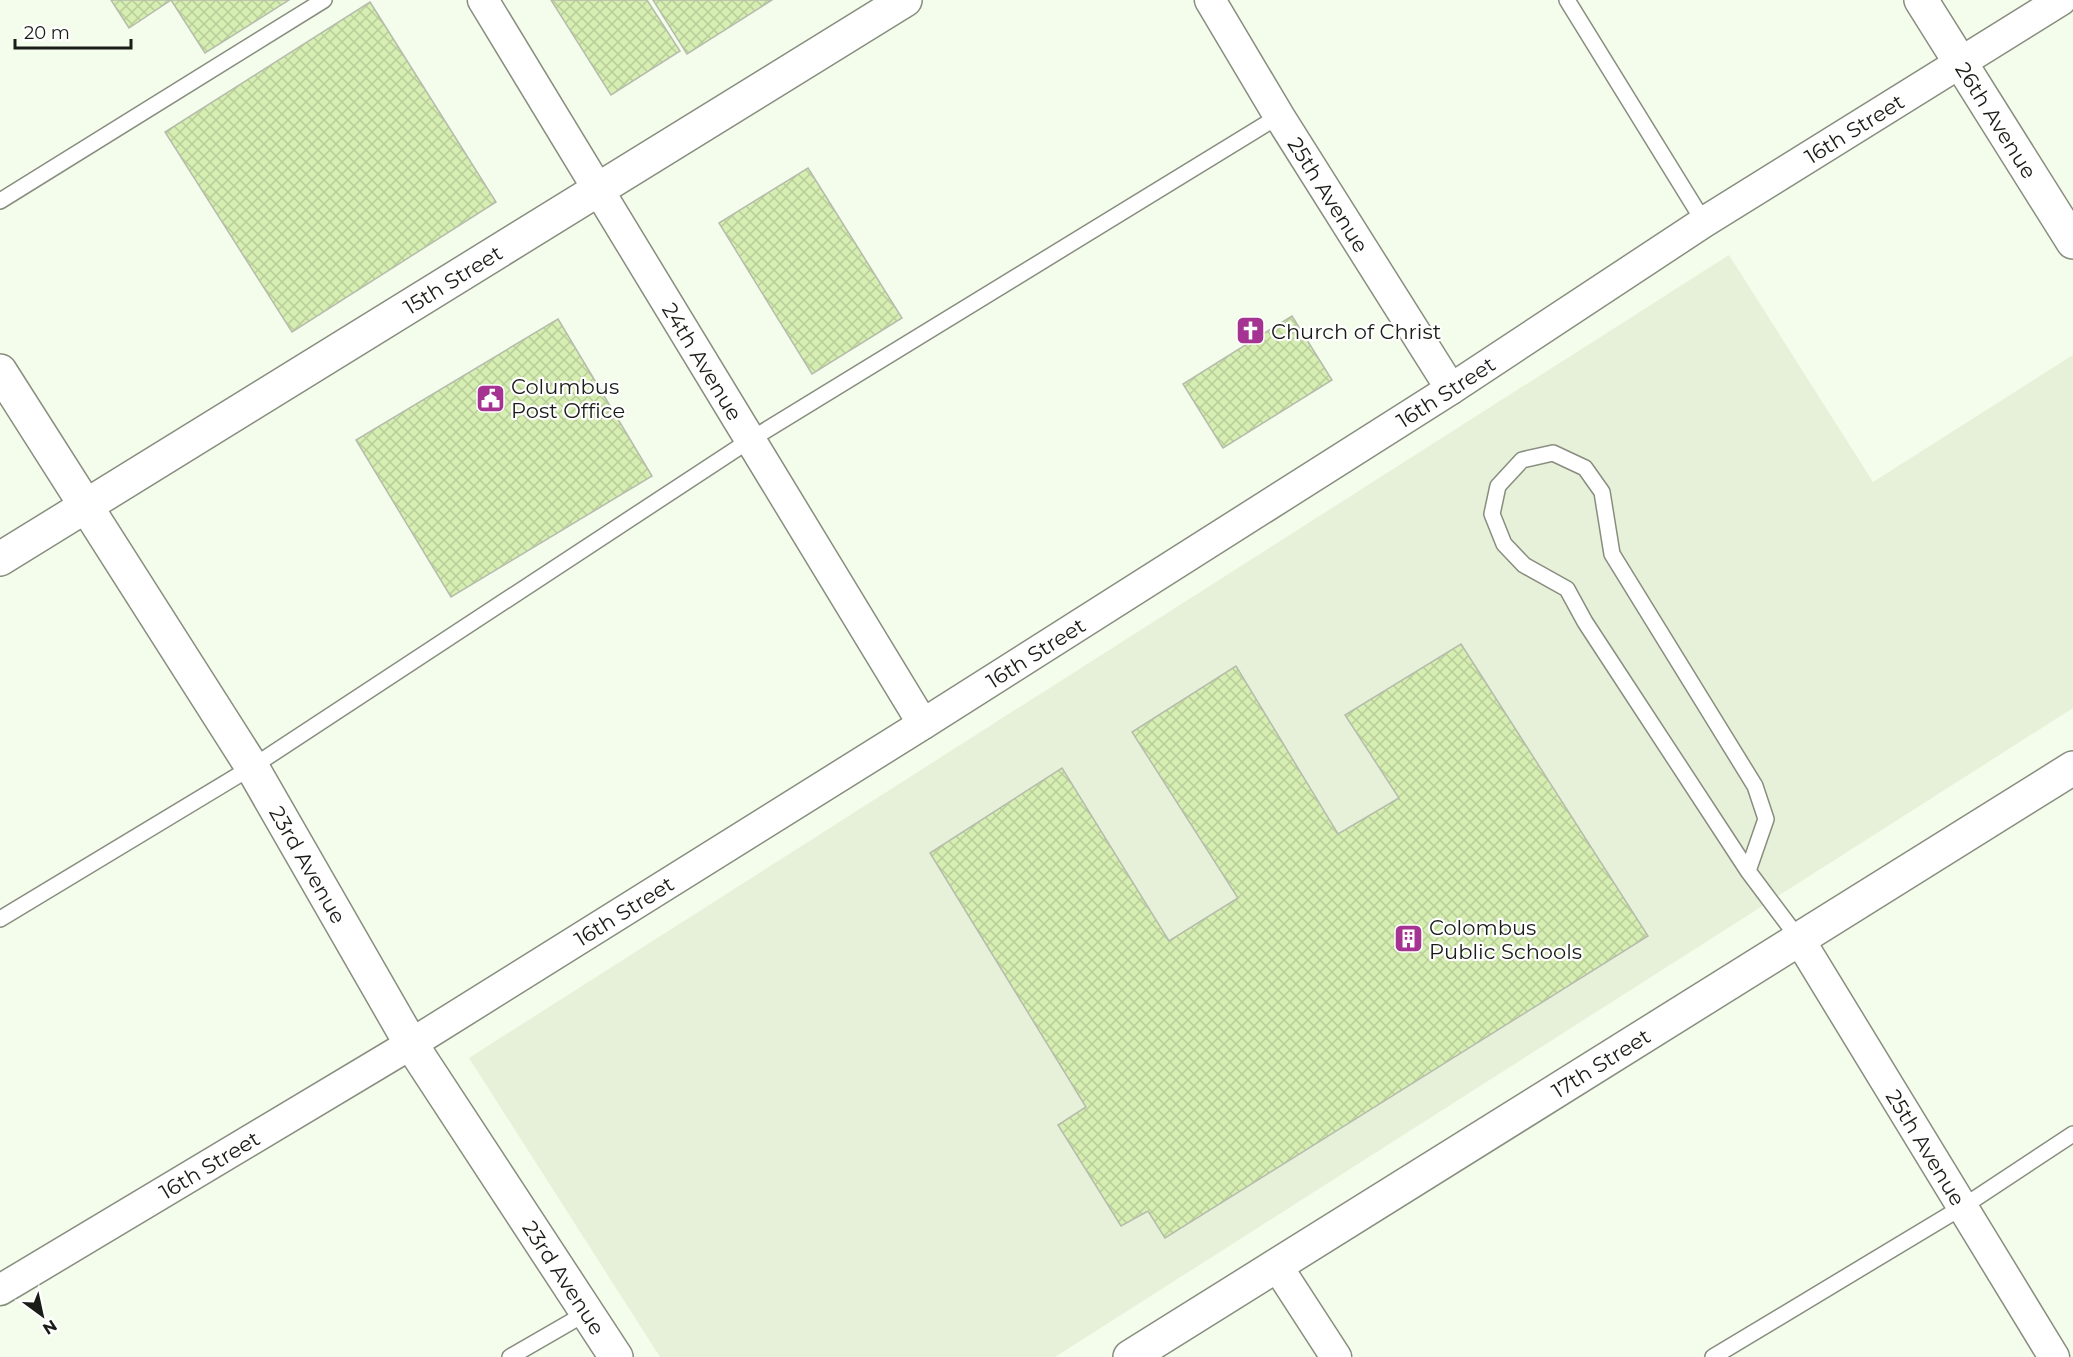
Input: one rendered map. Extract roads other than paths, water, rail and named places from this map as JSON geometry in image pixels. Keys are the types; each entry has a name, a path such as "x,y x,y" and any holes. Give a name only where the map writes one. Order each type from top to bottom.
{"main road":[{"name":"15th Street","path":"0,559 595,189 905,0"},
{"name":"26th Avenue","path":"1921,0 2073,242"},
{"name":"23rd Avenue","path":"0,371 252,767 411,1044 616,1357"},
{"name":"17th Street","path":"1130,1357 2073,768"}],"street":[{"name":"24th Avenue","path":"483,0 595,189 923,724"},
{"name":"25th Avenue","path":"1209,0 1279,116 1451,389"},
{"name":"16th Street","path":"0,1290 411,1044 923,724 1451,389 1704,222 2061,0"},
{"name":"25th Avenue","path":"1799,939 1964,1206 2054,1357"},
{"path":"1277,1266 1336,1357"}],"lane":[{"path":"0,201 324,0"},
{"path":"1567,0 1704,222"},
{"path":"0,919 252,767 750,440 1279,116"},
{"path":"1748,871 1766,819 1755,786 1612,554 1602,492 1585,468 1553,453 1522,460 1498,486 1492,514 1504,544 1524,565 1567,589 1585,622 1748,871 1799,939"},
{"path":"1713,1357 1964,1206 2073,1134"},
{"path":"510,1357 588,1312"}],"place":[{"name":"Church of Christ","path":"1250,331"},
{"name":"Columbus Post Office","path":"490,398"},
{"name":"Colombus Public Schools","path":"1408,939"}]}
